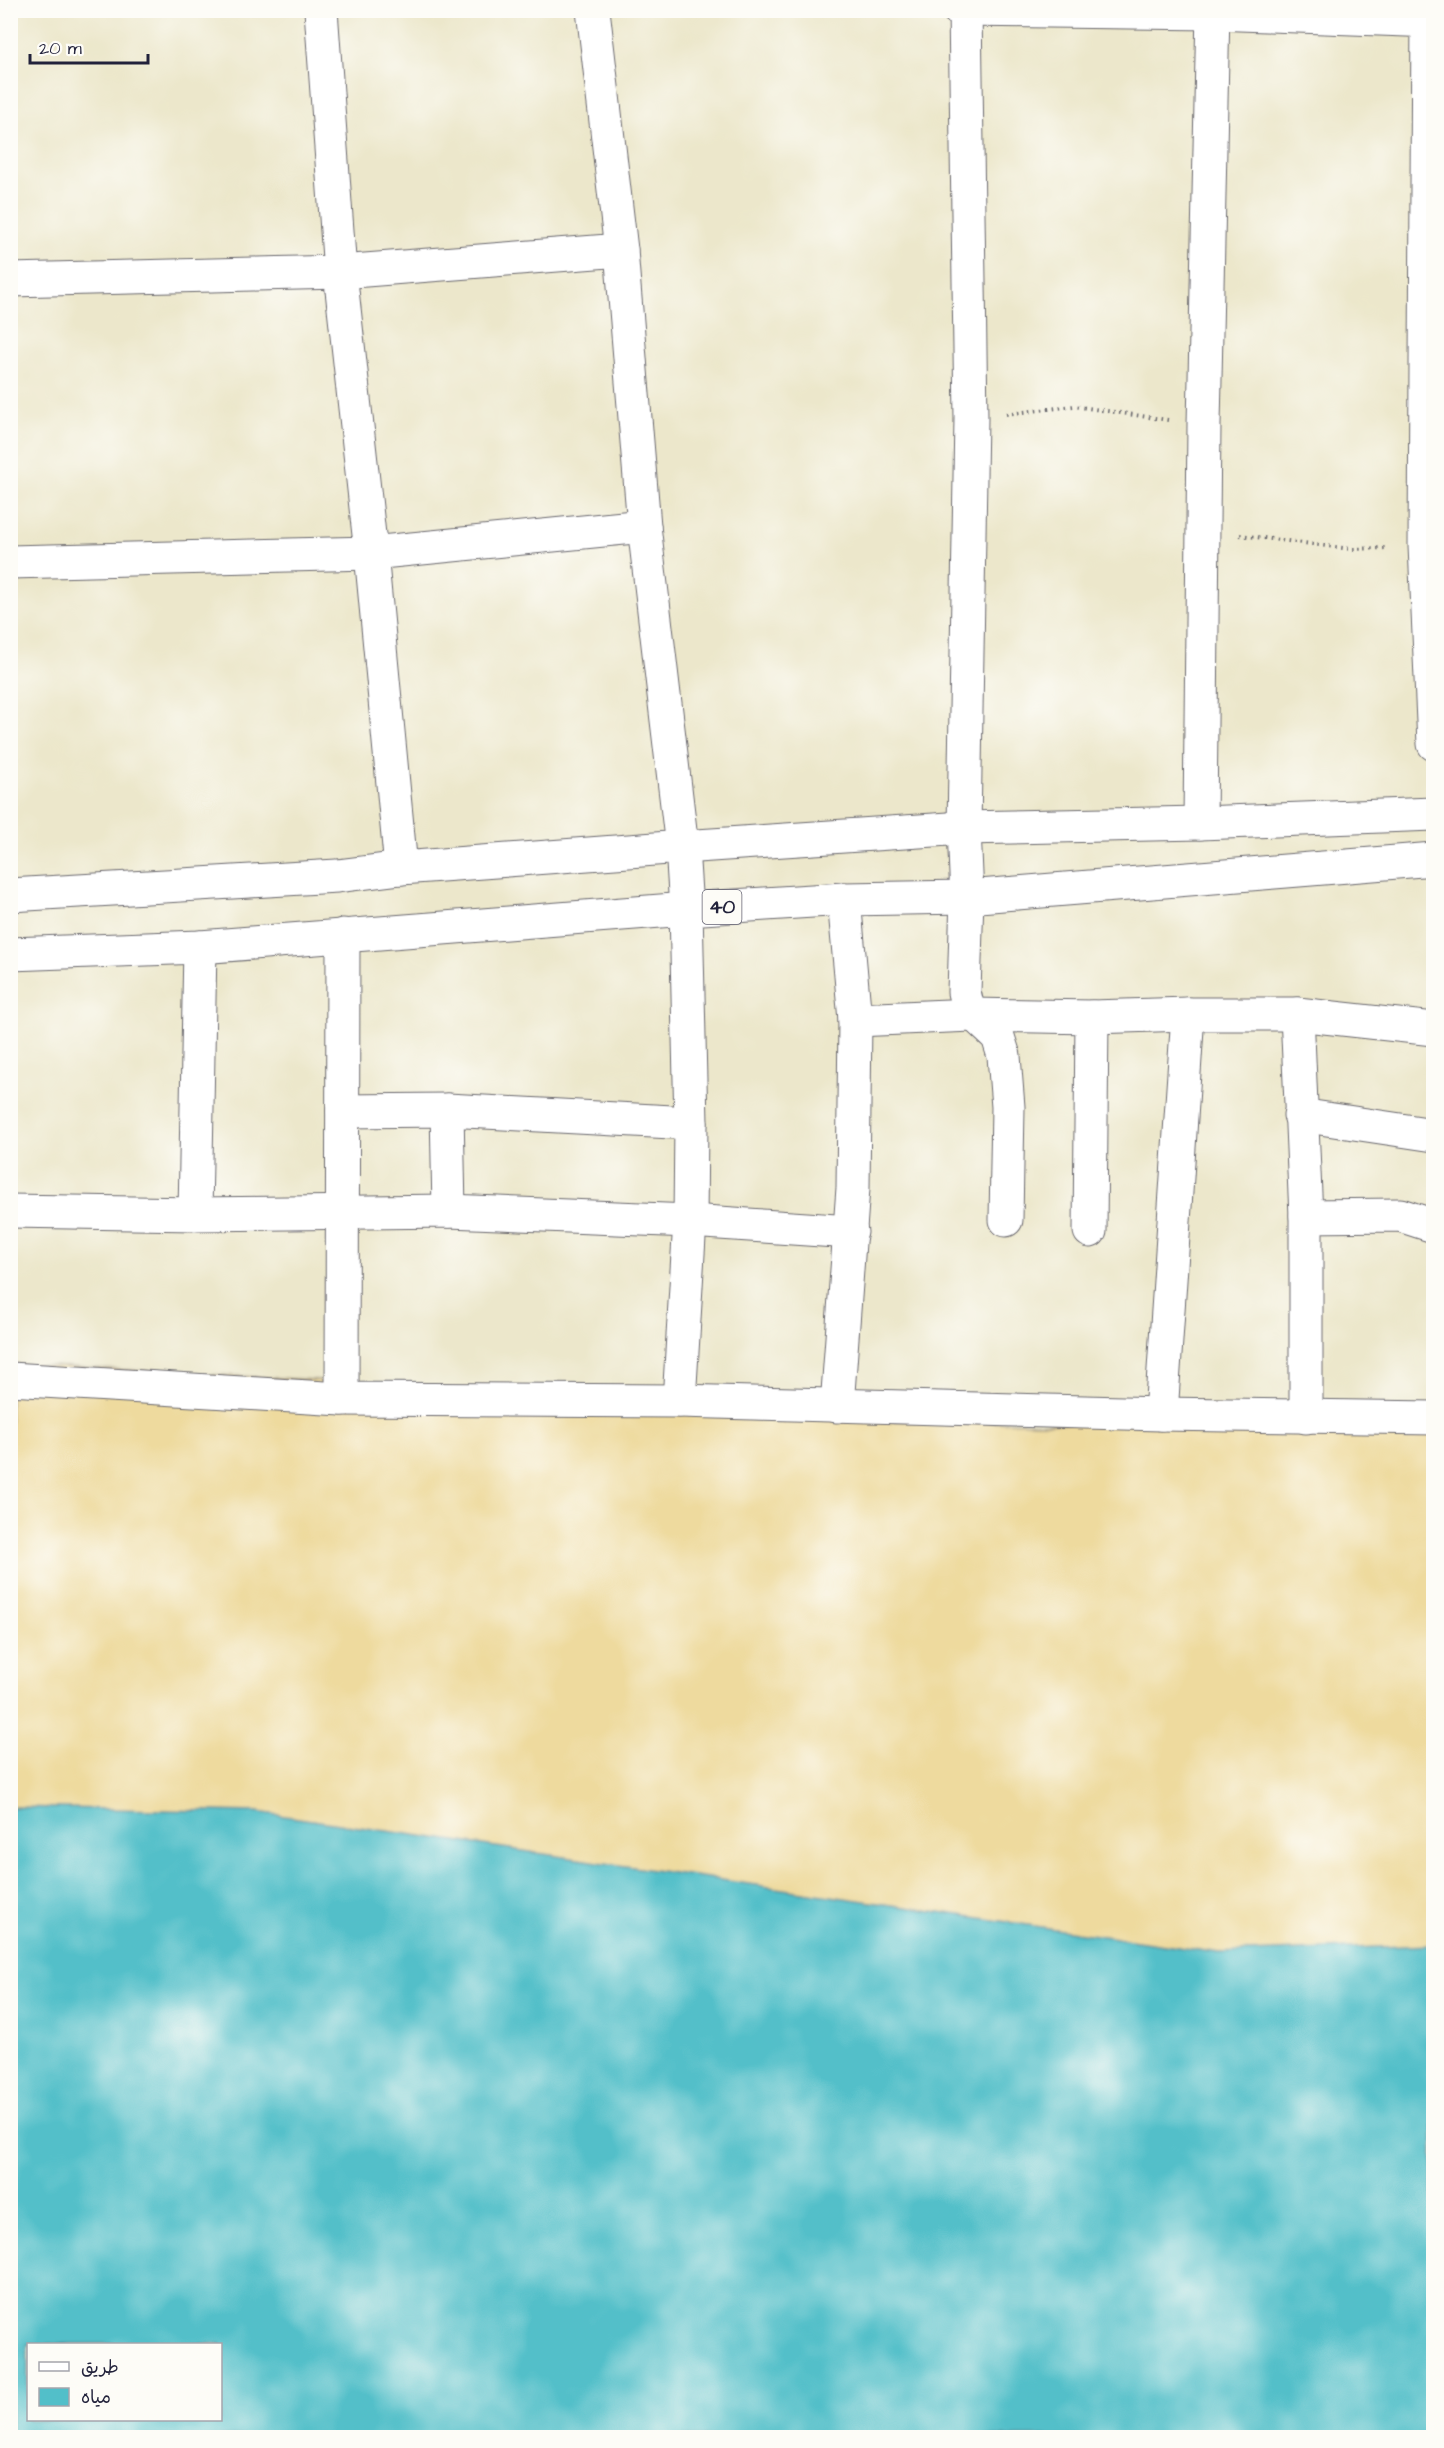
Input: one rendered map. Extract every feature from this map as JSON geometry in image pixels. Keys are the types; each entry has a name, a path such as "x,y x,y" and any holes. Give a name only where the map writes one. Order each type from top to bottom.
{"main road":[{"path":"321,10 340,272 402,868"},
{"path":"593,10 621,250 644,526 682,847 686,909 691,1123 690,1221 679,1401"},
{"path":"960,10 1430,17 1425,546 1434,744"},
{"path":"965,11 971,418 964,828 968,897 964,992 968,1009 998,1037 1004,1056 1008,1107 1006,1220"},
{"path":"1200,824 1205,530 1204,425 1213,12"},
{"path":"10,280 340,272 621,250"},
{"path":"10,562 371,554 644,526"},
{"path":"10,895 337,876 402,868 964,828 1200,824 1434,814"},
{"name":"40","path":"10,954 200,946 844,899 968,897 1434,859"},
{"path":"837,1406 851,1232 855,1020 844,899"},
{"path":"342,1399 343,935"},
{"path":"195,1214 200,946"},
{"path":"1161,1414 1188,1014"},
{"path":"855,1020 972,1015 1092,1017 1297,1014 1434,1029"},
{"path":"1297,1014 1306,1216 1306,1417"},
{"path":"1089,1231 1092,1017"},
{"path":"343,1111 447,1110 691,1123"},
{"path":"447,1110 449,1211"},
{"path":"1300,1115 1434,1135"},
{"path":"10,1211 195,1214 449,1211 690,1221 851,1232"},
{"path":"1306,1216 1400,1215 1434,1226"},
{"path":"10,1379 342,1399 679,1401 1161,1414 1434,1418"}],"path":[{"path":"971,418 1074,406 1204,425"},
{"path":"1205,530 1351,549 1425,546"}],"sand":[{"path":"10,1364 313,1380 897,1421 1433,1427 1433,2041 11,2007"}],"water":[{"path":"11,1807 257,1812 1219,1953 1433,1945 1433,2437 11,2437"}]}
